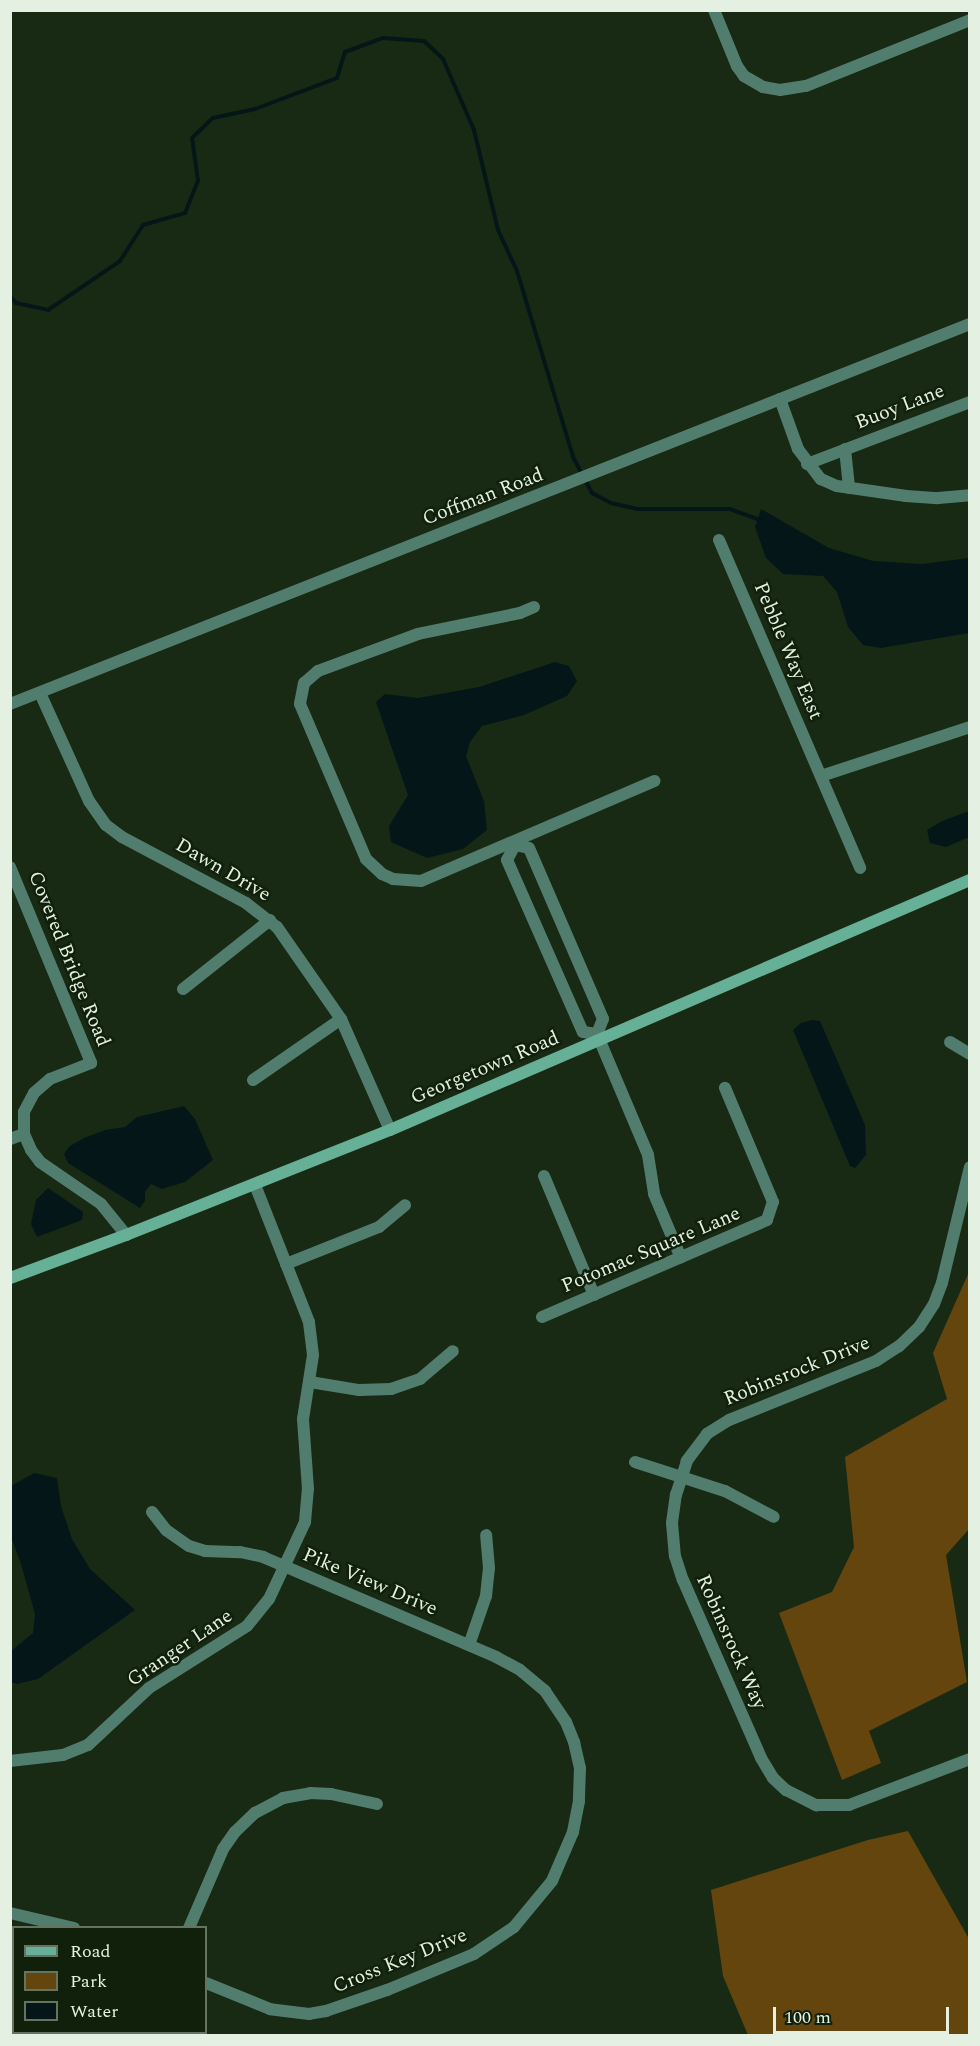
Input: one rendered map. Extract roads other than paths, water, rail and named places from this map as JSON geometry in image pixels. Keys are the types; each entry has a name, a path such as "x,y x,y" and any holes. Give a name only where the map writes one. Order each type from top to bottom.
{"main road":[{"name":"Georgetown Road","path":"10,1278 255,1185 390,1130 598,1037 969,880"}],"street":[{"path":"714,10 737,66 744,76 763,87 780,90 806,86 969,20"},
{"name":"Coffman Road","path":"10,704 969,324"},
{"path":"780,399 798,449 807,464 821,479 849,488 906,496 938,498 969,495"},
{"name":"Buoy Lane","path":"807,464 969,402"},
{"name":"Buoy Lane","path":"845,449 849,488"},
{"name":"Pebble Way East","path":"719,540 860,868"},
{"path":"534,607 418,634 314,673 304,683 300,691 302,709 363,855 382,874 398,881 421,881 654,781"},
{"name":"Dawn Drive","path":"40,693 89,801 106,825 122,837 246,903 270,920 341,1019 390,1130"},
{"path":"821,776 969,728"},
{"path":"514,843 507,860 583,1032 598,1037"},
{"path":"514,843 529,848 603,1019 598,1037 648,1155 654,1194 681,1258"},
{"name":"Covered Bridge Road","path":"10,867 91,1063 50,1079 34,1093 24,1112 24,1134"},
{"path":"183,988 270,920"},
{"path":"253,1080 341,1019"},
{"path":"950,1041 969,1054"},
{"name":"Potomac Square Lane","path":"543,1317 761,1224 771,1214 773,1202 725,1088"},
{"path":"10,1139 24,1134 31,1150 40,1162 101,1204 126,1235"},
{"name":"Robinsrock Drive","path":"682,1476 695,1447 720,1425 876,1361 899,1346 915,1331 941,1288 969,1167"},
{"path":"544,1176 594,1295"},
{"name":"Pike View Drive","path":"255,1185 309,1323 313,1355 303,1419 308,1489 305,1522 283,1565 469,1645 520,1670 545,1691 566,1722 574,1742 580,1781"},
{"path":"286,1264 379,1227 405,1205"},
{"path":"310,1382 370,1391 391,1389 420,1379 453,1352"},
{"path":"635,1462 740,1497 774,1517"},
{"name":"Robinsrock Way","path":"682,1476 672,1523 678,1568 761,1758 777,1782 806,1801 827,1806 854,1804 969,1759"},
{"path":"152,1512 166,1530 189,1546 212,1551 252,1554 283,1565"},
{"path":"469,1645 486,1596 489,1568 486,1535"},
{"name":"Granger Lane","path":"10,1761 63,1755 92,1742 149,1688 251,1623 269,1599 283,1565"},
{"name":"Cross Key Drive","path":"207,1983 270,2009 309,2014 387,1990 474,1954 514,1927 549,1886 564,1857 573,1832 578,1811 580,1781"},
{"path":"190,1926 229,1840 242,1824 264,1807 294,1796 321,1793 377,1804"},
{"path":"10,1912 66,1926"}],"water":[{"path":"761,509 829,548 873,561 922,564 969,558 969,633 881,648 863,645 848,627 837,592 823,576 783,574 766,558 755,527"},
{"path":"555,662 569,666 577,681 567,696 524,715 482,726 470,742 466,756 484,801 487,830 463,849 427,858 391,842 389,826 408,795 376,702 385,694 418,698 479,687"},
{"path":"969,811 969,837 946,847 930,843 927,830 942,821"},
{"path":"812,1020 820,1021 865,1125 866,1155 855,1168 850,1166 793,1030 801,1023"},
{"path":"184,1106 195,1119 213,1160 185,1182 162,1189 151,1184 145,1192 145,1201 140,1208 68,1163 64,1154 70,1146 84,1138 105,1130 125,1127 137,1117"},
{"path":"48,1188 83,1212 82,1220 37,1237 31,1224 36,1200"},
{"path":"34,1473 57,1478 61,1506 72,1539 90,1569 135,1610 38,1679 17,1684 11,1682 11,1651 33,1633 35,1614 11,1537 11,1486"}],"waterway":[{"path":"10,296 16,303 48,310 120,261 143,225 185,213 198,181 192,138 213,118 255,109 337,78 345,52 383,38 424,41 443,59 474,130 498,230 517,271 573,457 592,493 611,503 637,509 730,509 761,520"}]}
